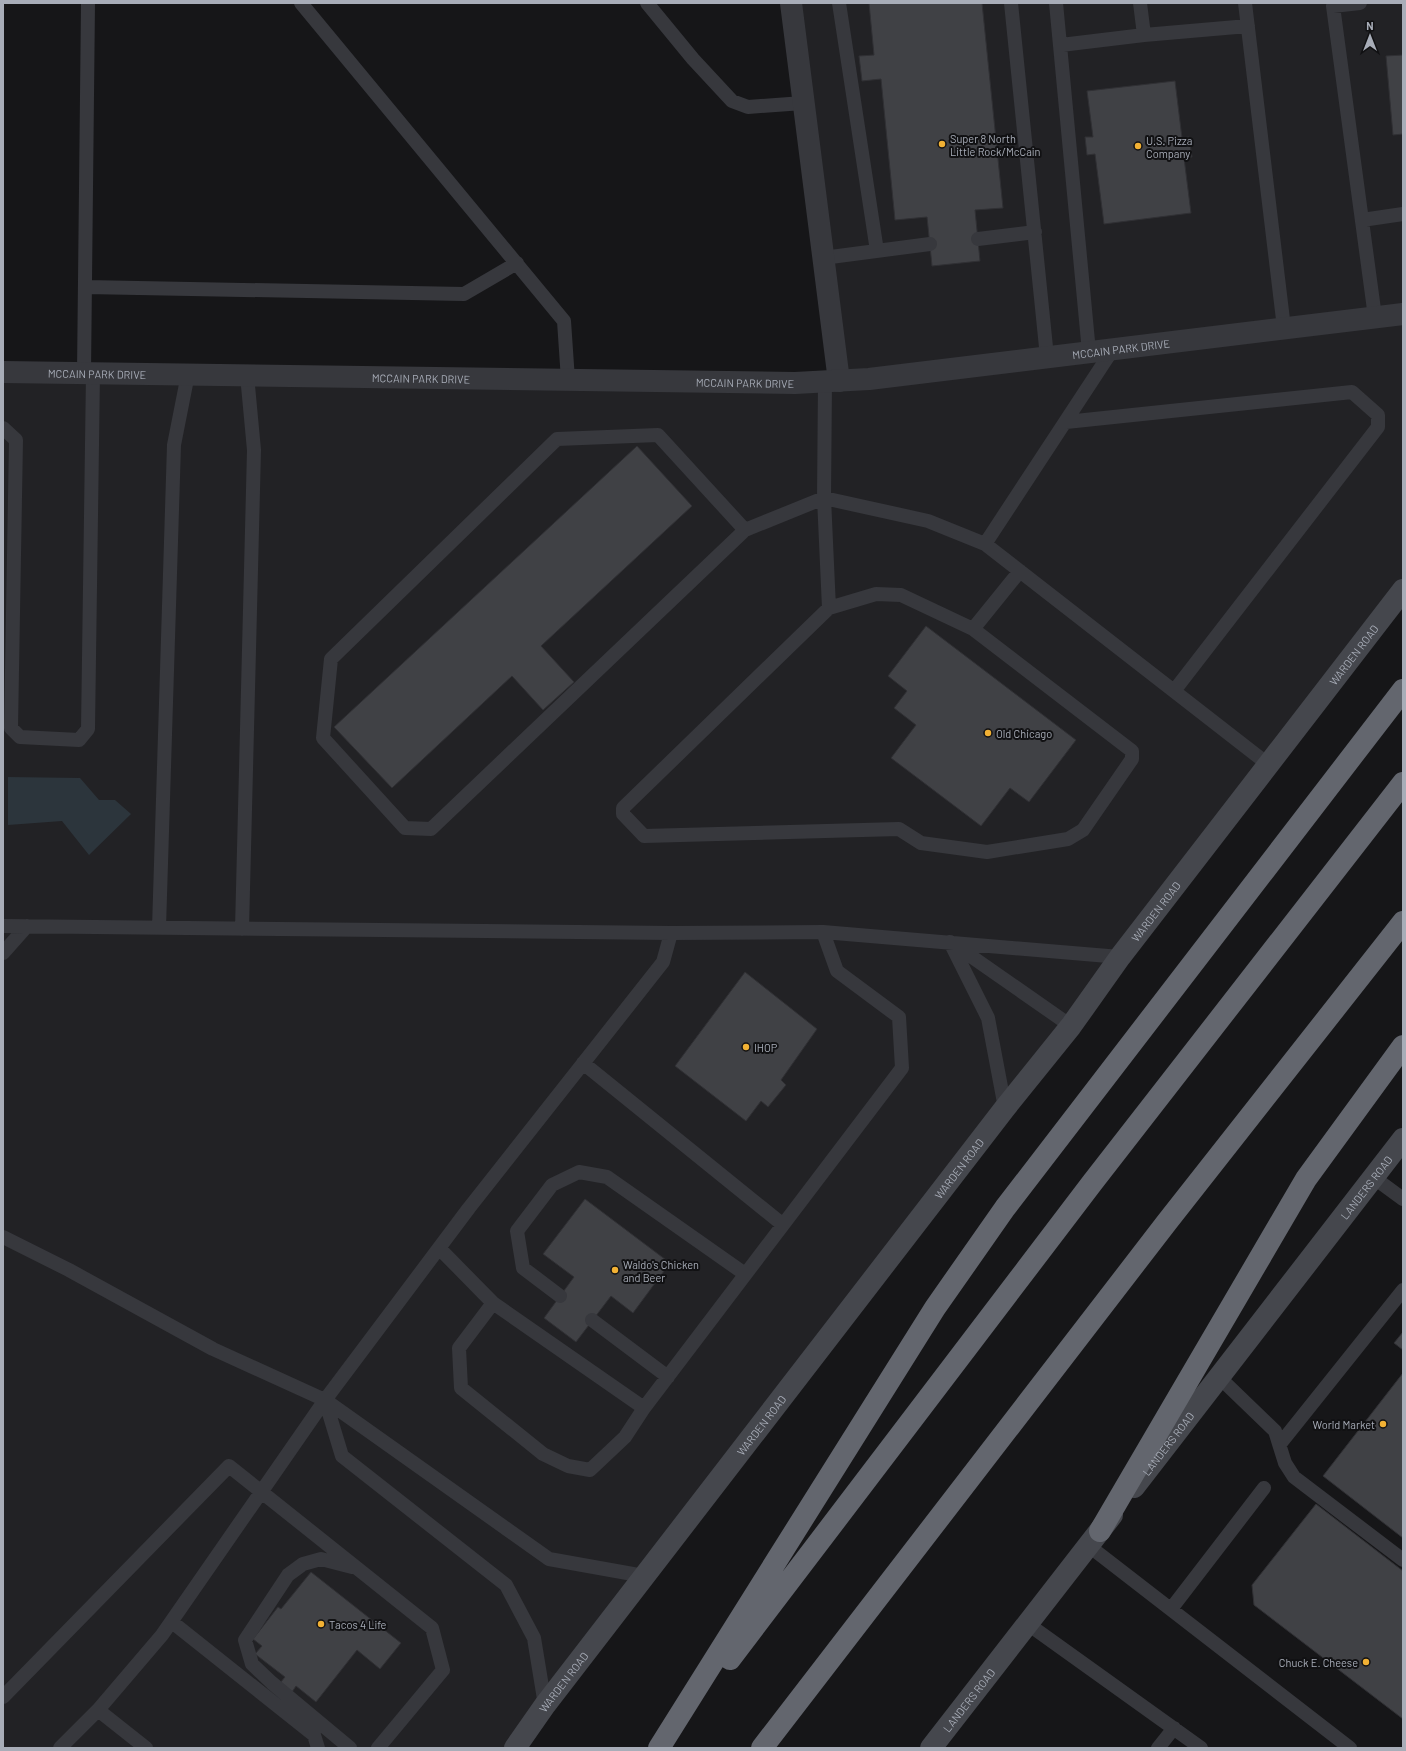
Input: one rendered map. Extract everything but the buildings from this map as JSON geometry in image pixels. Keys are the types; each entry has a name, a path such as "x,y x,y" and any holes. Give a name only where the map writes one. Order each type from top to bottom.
{"highway":[{"path":"661,1748 931,1315 979,1246 1010,1202 1403,690"},
{"path":"661,1748 1092,1184 1403,783"},
{"path":"762,1748 1168,1222 1403,922"},
{"path":"1095,1538 1306,1179 1403,1046"}],"main road":[{"name":"WARDEN ROAD","path":"515,1748 545,1705 1004,1108 1071,1026 1120,957 1403,590"},
{"name":"LANDERS ROAD","path":"931,1748 1403,1139"}],"street":[{"path":"791,3 823,258 832,381"},
{"name":"MCCAIN PARK DRIVE","path":"3,372 795,383 869,378 1403,314"}],"lane":[{"path":"3,428 16,440 11,728 20,737 78,740 88,729 89,373 86,287 88,3"},
{"path":"301,3 564,321 568,380"},
{"path":"647,3 693,59 732,101 748,107 804,103"},
{"path":"839,3 877,250"},
{"path":"1012,3 1047,357"},
{"path":"1056,3 1090,352"},
{"path":"1140,3 1144,35"},
{"path":"1245,3 1284,328"},
{"path":"1360,3 1333,6 1375,317"},
{"path":"1061,44 1248,26"},
{"path":"1362,220 1403,214"},
{"path":"978,239 1035,232"},
{"path":"823,258 930,244"},
{"path":"86,287 464,294 517,263"},
{"path":"985,544 1113,349"},
{"path":"159,928 174,445 188,374"},
{"path":"242,929 254,450 247,375"},
{"path":"829,608 824,498 832,381"},
{"path":"1066,422 1352,392 1378,415 1378,427 1174,691"},
{"path":"745,530 658,435 557,439 331,659 323,738 405,828 431,829 745,530 824,498 928,521 985,544 1269,764"},
{"path":"973,629 1020,571"},
{"path":"876,594 901,595 973,629 1132,751 1132,759 1083,830 1068,839 987,852 921,843 898,829 644,836 623,814 623,808 829,608 876,594"},
{"path":"3,926 671,933 823,932 1120,957"},
{"path":"3,952 27,926"},
{"path":"493,1303 459,1348 461,1388 543,1454 568,1466 590,1470 625,1437 644,1408 782,1224 902,1068 898,1017 837,971 823,932"},
{"path":"60,1748 98,1710 172,1622 325,1400 439,1248 663,962 671,933"},
{"path":"950,942 1071,1026"},
{"path":"950,942 988,1018 1004,1108"},
{"path":"583,1063 782,1224"},
{"path":"560,1296 523,1268 517,1231 552,1184 579,1172 607,1177 745,1274"},
{"path":"1373,1177 1403,1198"},
{"path":"3,1237 69,1270 213,1349 325,1400 549,1559 644,1576"},
{"path":"439,1248 493,1303 644,1408"},
{"path":"1280,1444 1403,1290"},
{"path":"592,1320 668,1377"},
{"path":"1219,1377 1275,1431 1285,1463 1294,1477 1403,1560"},
{"path":"325,1400 342,1456 506,1585 534,1638 545,1705"},
{"path":"3,1697 229,1466 432,1628 443,1670 378,1748"},
{"path":"1170,1609 1264,1488"},
{"path":"1095,1538 1170,1609 1350,1748"},
{"path":"350,1748 272,1683 252,1664 244,1640 288,1575 303,1564 321,1559 357,1568"},
{"path":"172,1622 314,1735 318,1748"},
{"path":"1028,1624 1201,1748"},
{"path":"98,1710 146,1748"},
{"path":"1158,1748 1174,1728"}],"shaded area":[{"path":"790,3 1403,3 1403,591 519,1748 3,1748 3,370 839,381"},
{"path":"8,777 80,778 99,800 115,800 131,814 89,855 62,821 8,825"}],"place":[{"name":"Super 8 North Little Rock/McCain","path":"942,144"},
{"name":"U.S. Pizza Company","path":"1138,146"},
{"name":"Old Chicago","path":"988,733"},
{"name":"IHOP","path":"746,1047"},
{"name":"Waldo's Chicken and Beer","path":"615,1270"},
{"name":"World Market","path":"1383,1424"},
{"name":"Tacos 4 Life","path":"321,1624"},
{"name":"Chuck E. Cheese","path":"1366,1662"}]}
